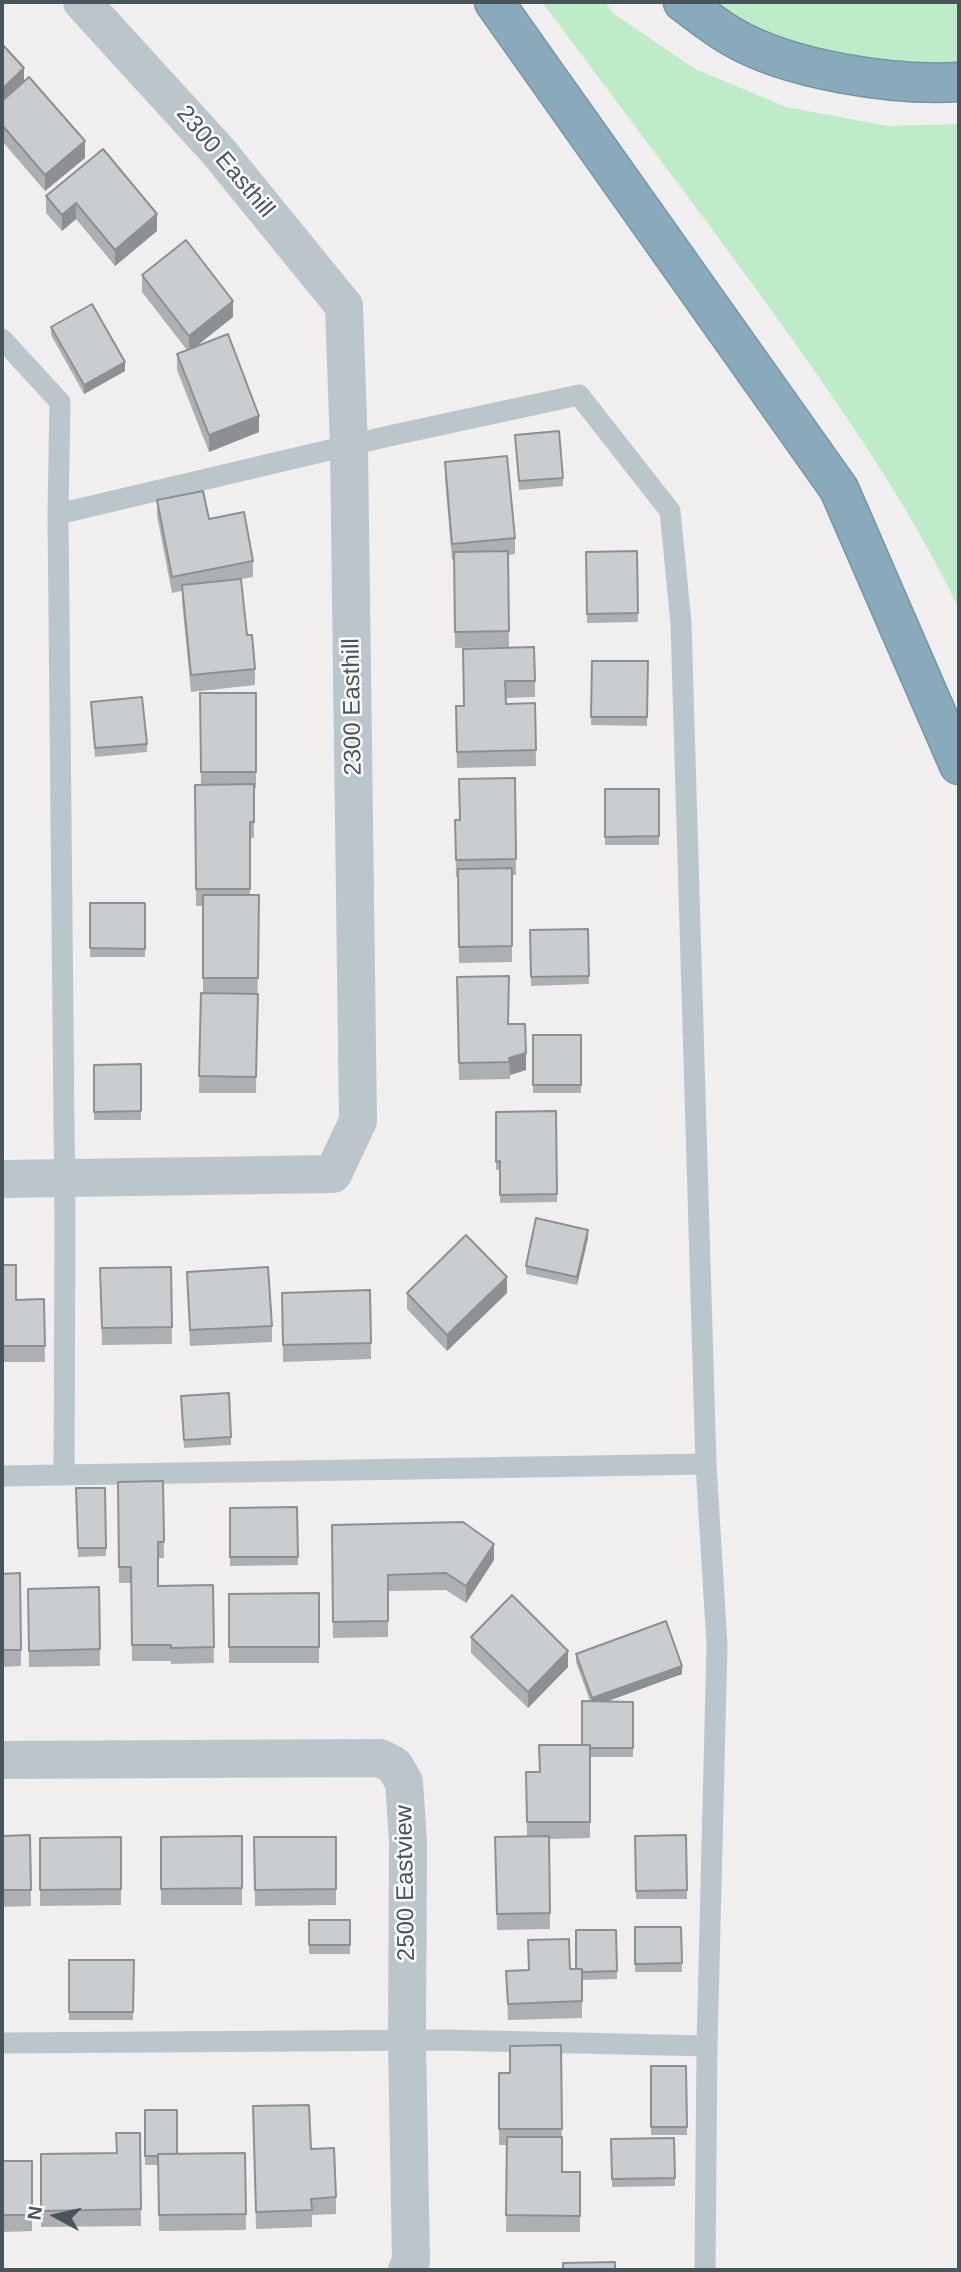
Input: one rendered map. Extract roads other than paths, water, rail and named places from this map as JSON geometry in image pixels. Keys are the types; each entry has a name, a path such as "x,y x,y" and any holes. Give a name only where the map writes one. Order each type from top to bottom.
{"highway":[{"path":"494,2 839,489 959,765"},
{"path":"682,2 732,37 797,65 870,77 939,83 959,82"}],"street":[{"name":"2300 Easthill","path":"2,1179 333,1174 358,1121 349,447 344,306 217,150 82,2"},
{"name":"2500 Eastview","path":"2,1760 380,1759 394,1765 404,1782 408,1841 407,2041 411,2261 407,2270"}],"lane":[{"path":"2,339 60,401 58,514 64,1475"},
{"path":"58,514 389,436 579,395 670,511 681,623 706,1464 717,1645 707,2046 705,2270"},
{"path":"2,1476 706,1464"},
{"path":"2,2043 407,2041 707,2046"}]}
